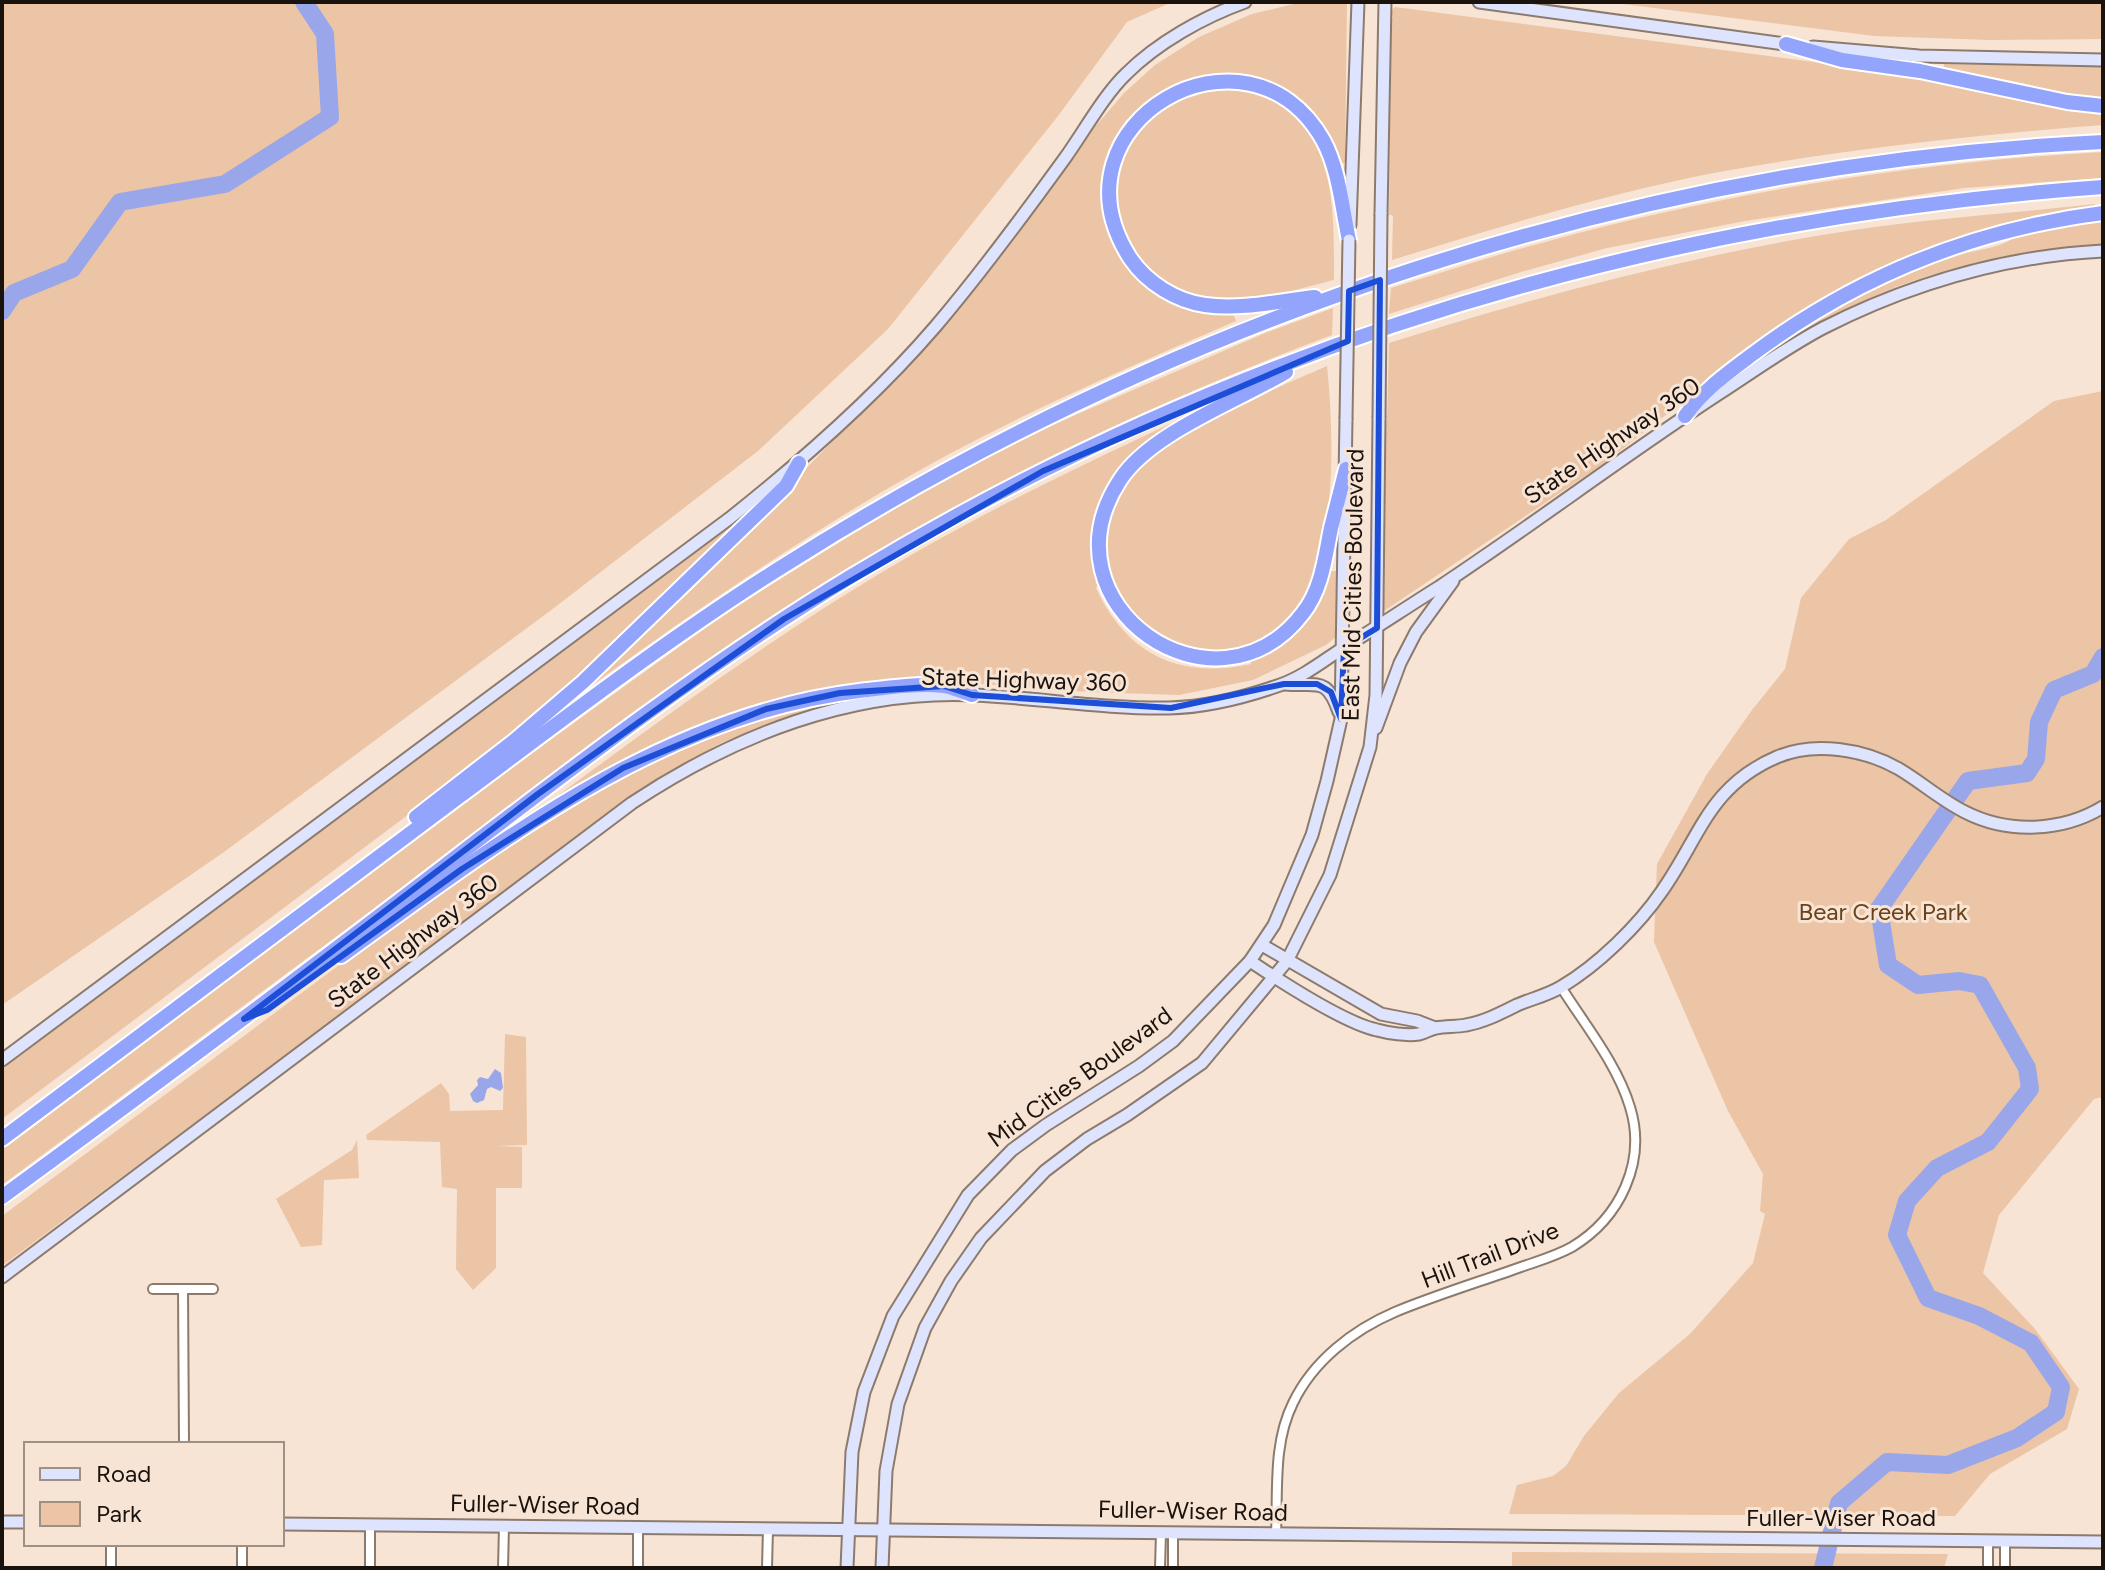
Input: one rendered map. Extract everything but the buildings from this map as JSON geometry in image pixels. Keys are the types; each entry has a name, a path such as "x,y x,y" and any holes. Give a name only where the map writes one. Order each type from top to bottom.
{"highway":[{"path":"1786,44 1842,60 1920,71 2067,102 2103,106"},
{"path":"1339,294 1230,307 1204,305 1178,298 1154,284 1136,266 1120,242 1111,213 1110,186 1116,158 1127,134 1142,115 1162,99 1187,87 1212,82 1238,82 1261,88 1282,97 1298,109 1324,142 1332,163 1349,240"},
{"path":"2,1139 654,653 779,568 843,529 1045,418 1230,336 1339,294 1521,238 1698,194 1924,157 2103,142"},
{"path":"2,1197 244,1019 670,697 847,579 976,505 1109,439 1324,349 1466,301 1598,265 1821,218 1988,196 2103,187"},
{"path":"1685,416 1702,393 1784,331 1878,276 1985,236 2103,213"},
{"path":"1324,349 1259,389 1197,420 1158,444 1121,478 1108,500 1100,534 1102,570 1110,593 1123,614 1140,632 1163,647 1189,656 1217,658 1245,653 1268,644 1297,621 1316,590 1346,469"},
{"path":"271,936 290,914 514,741 583,682 786,486 799,463"},
{"path":"244,1019 267,1010 462,869 552,810 654,752 741,718 803,700 875,689 944,686 972,695"}],"main road":[{"path":"2,1060 730,518 799,463 875,391 933,330 1005,240 1125,75 1169,40 1227,8 1245,2"},
{"name":"East Mid Cities Boulevard","path":"1283,904 1312,835 1341,719 1349,240 1358,2"},
{"name":"East Mid Cities Boulevard","path":"882,1568 886,1471 898,1404 925,1328 951,1281 981,1238 1045,1171 1087,1139 1202,1063 1287,961 1330,875 1370,747 1376,695 1385,2"},
{"path":"1479,2 1786,44 1919,56 2103,60"},
{"name":"State Highway 360","path":"2,1277 632,803 681,771 759,733 830,711 906,698 972,695 1171,708 1239,697 1284,684 1377,628 1685,416 1788,349 1871,306 1914,289 1999,264 2103,251"},
{"path":"1370,747 1400,663 1416,632 1459,573"},
{"path":"1284,684 1324,686 1331,692 1341,719"},
{"path":"1250,961 1346,1017 1376,1030 1418,1034 1435,1028 1466,1025 1561,987 1607,951 1663,891 1720,796 1757,766 1787,752 1827,748 1873,757 1965,812 2008,826 2030,828 2061,825 2083,819 2103,807"},
{"name":"Mid Cities Boulevard","path":"847,1568 852,1452 864,1392 893,1316 927,1257 968,1195 1012,1150 1173,1041 1250,961 1283,904"},
{"path":"1262,945 1381,1014 1435,1028"},
{"path":"2,1522 24,1522"},
{"name":"Fuller-Wiser Road","path":"284,1524 2103,1542"}],"street":[{"name":"Hill Trail Drive","path":"1276,1534 1278,1446 1283,1428 1293,1402 1333,1351 1349,1338 1396,1312 1569,1249 1598,1226 1627,1185 1636,1151 1630,1107 1616,1073 1561,987"},
{"path":"153,1289 213,1289"},
{"path":"183,1289 184,1442"},
{"path":"370,1525 370,1568"},
{"path":"503,1568 504,1526"},
{"path":"638,1528 638,1568"},
{"path":"767,1568 768,1529"},
{"path":"1160,1568 1167,1533"},
{"path":"1167,1533 1173,1568"},
{"path":"1988,1541 1988,1568"},
{"path":"2005,1541 2005,1568"},
{"path":"111,1546 111,1568"},
{"path":"242,1546 242,1568"}],"highlighted area":[{"path":"1380,280 1377,628 1344,648 1341,719 1331,692 1317,684 1284,684 1171,708 972,695 944,686 840,693 766,709 623,768 462,869 267,1010 244,1019 538,794 784,619 1043,471 1348,341 1349,291"}],"green space":[{"path":"2,2 1172,2 1127,22 1058,116 888,329 758,451 550,611 224,852 2,1005"},
{"path":"1302,2 1347,2 1345,163 1338,163 1322,129 1300,104 1247,79 1230,76 1190,81 1155,98 1126,128 1106,211 1118,251 1140,281 1172,303 1200,312 1233,314 1236,321 1055,401 923,468 805,539 587,689 585,687 700,578 945,325 1124,93 1155,65 1199,37 1252,14"},
{"path":"1607,2 2103,2 2103,39 1990,40 1874,36"},
{"path":"1395,7 1890,72 2103,111 2103,125 1910,144 1719,172 1595,200 1392,260 1393,216 1389,214 1391,11"},
{"path":"1944,64 2103,67 2103,101 1944,70"},
{"path":"1219,88 1271,100 1298,119 1312,138 1322,159 1332,207 1334,280 1258,299 1214,301 1181,291 1154,273 1134,249 1122,221 1118,191 1122,161 1137,132 1169,104 1189,95"},
{"path":"2103,152 2103,178 1964,188 1745,221 1607,248 1389,314 1391,288 1523,248 1679,209 1891,172"},
{"path":"2095,204 2096,209 1973,235 1754,346 1603,464 1384,611 1385,422 1389,343 1561,292 1736,251 1884,226"},
{"path":"2103,220 2103,244 1998,259 1921,278 1789,338 1846,303 1927,266 2003,244 2018,235"},
{"path":"1333,308 1332,335 1169,401 1063,451 959,506 828,584 449,854 2,1185 2,1147 532,753 729,611 888,512 1029,435 1265,333"},
{"path":"1327,366 1331,455 1327,521 1313,580 1301,604 1289,620 1274,632 1238,649 1198,652 1161,639 1128,608 1116,588 1109,567 1106,545 1108,523 1115,501 1128,481 1146,463 1193,429"},
{"name":"Bear Creek Park","path":"2103,391 2103,1097 2094,1099 1999,1215 1983,1273 2035,1329 2079,1389 2067,1429 1990,1474 1955,1516 1509,1514 1517,1485 1553,1476 1566,1466 1584,1436 1619,1393 1690,1334 1753,1263 1765,1214 1760,1211 1763,1174 1728,1111 1654,942 1657,864 1707,774 1785,669 1801,598 1849,539 1886,520 2054,401"},
{"path":"1193,413 1194,416 1124,467 1106,491 1096,521 1095,552 1099,582 1096,588 1108,611 1123,630 1158,657 1201,668 1251,664 1250,659 1279,644 1300,625 1316,601 1328,571 1339,571 1337,636 1326,645 1253,680 1179,695 955,682 780,700 694,728 590,781 551,807 549,802 712,684 794,627 879,574 995,509"},
{"path":"733,524 735,526 567,688 485,757 2,1119 2,1068"},
{"path":"820,703 821,708 723,742 657,779 2,1266 2,1216 413,910 629,771 732,726"},
{"path":"505,1034 526,1037 527,1145 496,1146 522,1147 522,1188 496,1188 496,1268 473,1290 456,1269 457,1189 442,1187 440,1142 367,1140 366,1135 441,1083 449,1094 450,1111 503,1110"},
{"path":"357,1140 359,1178 324,1180 322,1245 301,1247 276,1199 352,1150"},
{"path":"1512,1552 1948,1554 1944,1568 1512,1568"}],"water":[{"path":"495,1069 501,1073 503,1088 500,1091 491,1087 487,1089 484,1100 473,1101 470,1094 478,1085 477,1080 480,1077 488,1079"}],"waterway":[{"path":"2,311 14,293 72,269 120,202 225,184 330,117 325,34 304,2"},
{"path":"1823,1568 1839,1503 1887,1462 1948,1465 2017,1438 2056,1412 2061,1387 2031,1343 1979,1316 1928,1298 1897,1235 1907,1201 1937,1168 1988,1142 2030,1089 2027,1068 1980,985 1959,981 1918,985 1888,965 1879,909 1968,781 2027,773 2036,759 2039,722 2054,690 2093,674 2103,657"}]}
